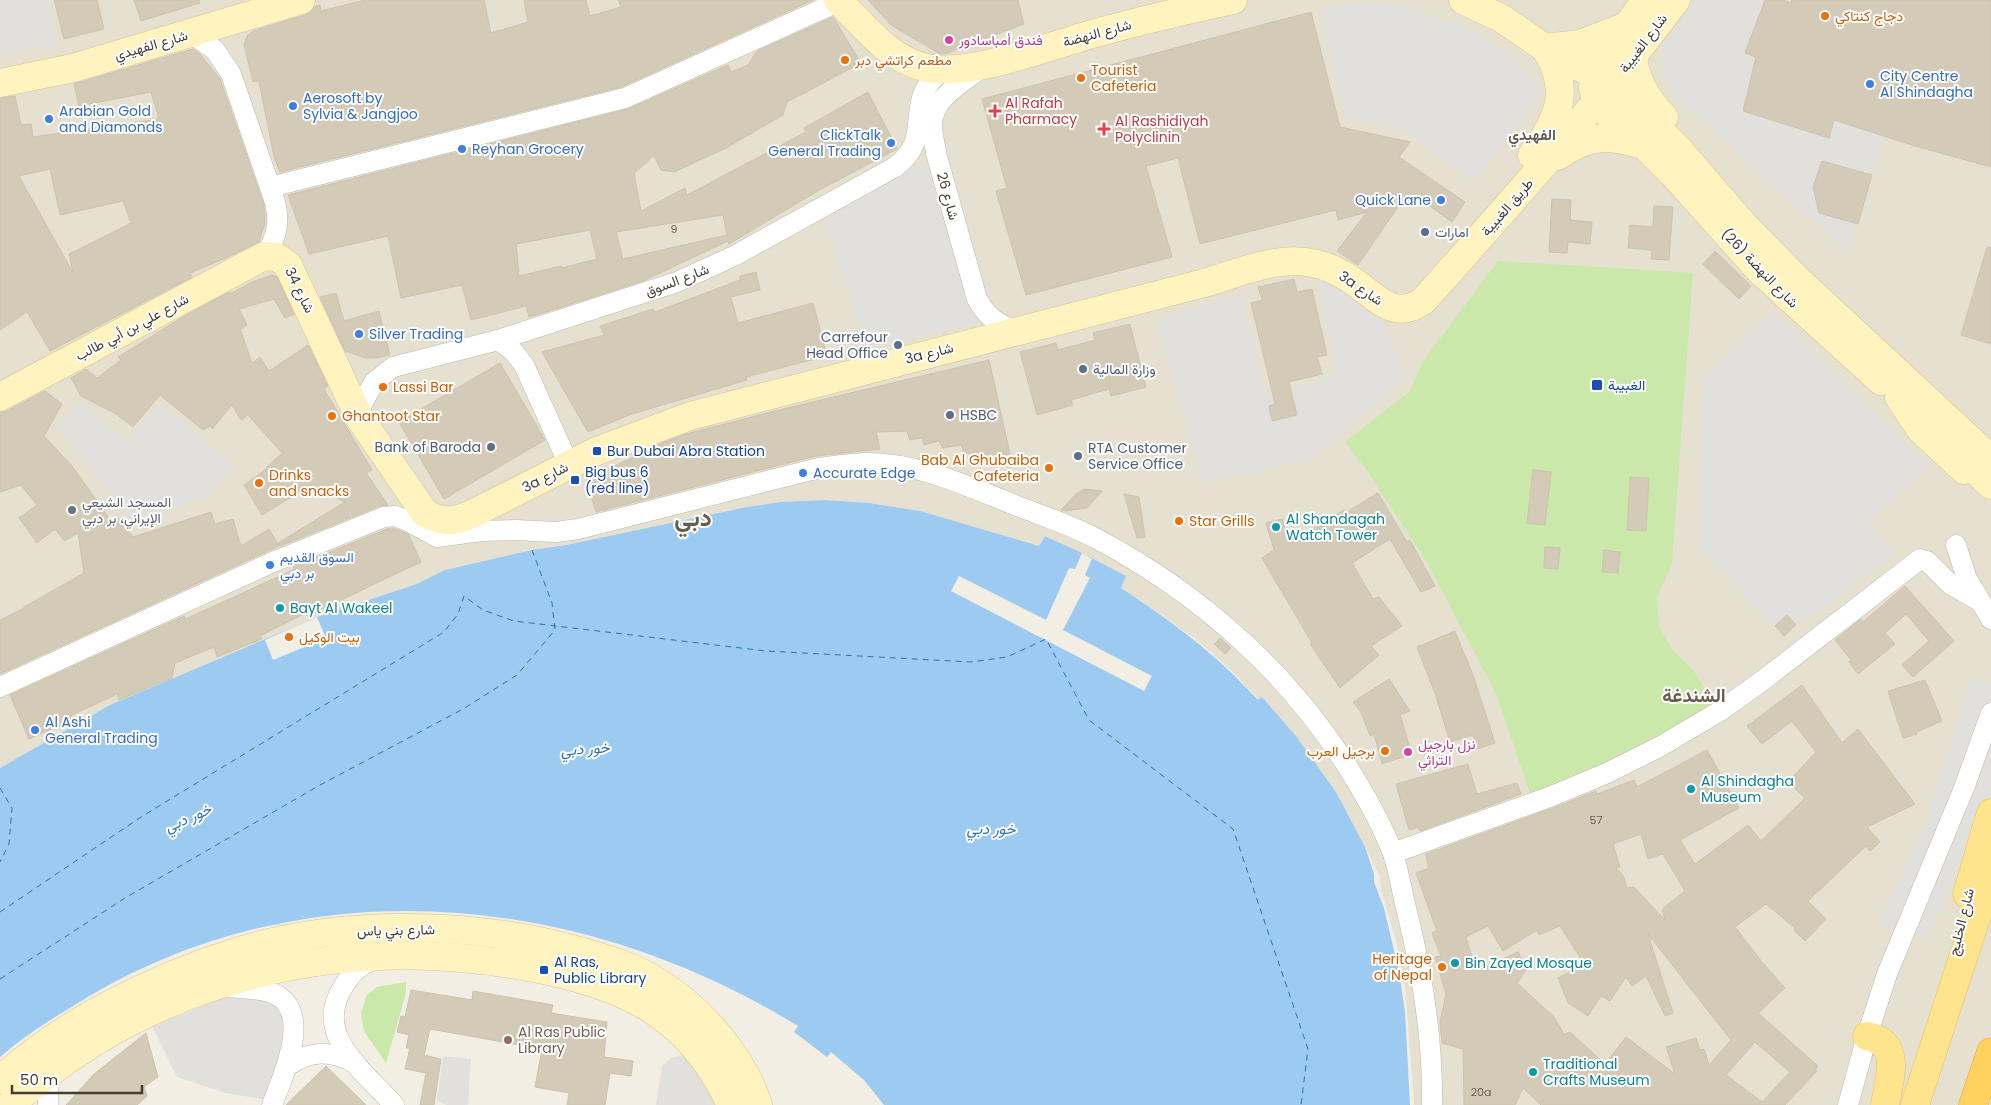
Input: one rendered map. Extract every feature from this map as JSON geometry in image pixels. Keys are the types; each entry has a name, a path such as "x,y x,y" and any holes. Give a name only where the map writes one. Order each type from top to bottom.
{"highway":[{"path":"1974,1105 1991,1052"}],"main road":[{"name":"شارع الخليج","path":"1938,1032 1960,923 1991,813"},
{"name":"شارع الخليج","path":"1915,1105 1991,872"},
{"path":"1867,1036 1883,1044 1891,1056 1892,1066 1885,1105"}],"street":[{"name":"شارع الفهيدي","path":"0,83 73,68 301,0"},
{"name":"شارع النهضة","path":"839,1 894,55 924,68 943,70 988,64 1094,33 1230,0"},
{"path":"1463,0 1501,18 1545,48 1558,76 1560,99 1550,130 1520,174 1503,212"},
{"name":"شارع الغبيبة","path":"1600,88 1600,63 1646,0"},
{"name":"شارع الغبيبة","path":"1600,88 1633,58 1676,0"},
{"path":"270,187 625,98 839,1"},
{"path":"1545,48 1580,44 1626,26"},
{"path":"192,34 215,50 231,74 270,187 278,216 277,230 272,244 264,256"},
{"name":"شارع النهضة (26)","path":"1545,48 1657,127 1743,224 1797,279 1991,459"},
{"path":"1633,58 1642,89 1653,106 1676,131 1694,167"},
{"name":"شارع 26","path":"988,64 944,97 934,115 933,135 936,153 977,299 982,308 993,319 1006,327 1016,330"},
{"name":"شارع السوق","path":"359,417 364,399 374,382 394,367 498,340 647,293 706,270 895,167 908,156 917,141 919,110 924,91 943,70"},
{"name":"شارع النهضة (26)","path":"1600,88 1604,110 1680,180 1760,271 1795,305 1899,397 1991,485"},
{"name":"طريق الغبيبة","path":"1392,308 1412,308 1423,301 1542,166 1600,88"},
{"path":"1542,166 1574,145 1595,138 1620,138 1644,145"},
{"name":"شارع علي بن أبي طالب","path":"0,397 264,256"},
{"name":"شارع 34","path":"264,256 277,257 288,265 359,417 424,512 437,519 452,521 472,514"},
{"name":"3a شارع","path":"472,514 625,439 690,416 1285,261 1313,263 1340,273 1392,308"},
{"path":"498,340 513,351 524,365 569,465"},
{"path":"1899,397 1912,419 1929,438 1991,496"},
{"path":"0,688 273,562 384,517 395,516 406,520 437,537 472,532 516,530 556,532 578,529 819,468 843,464 868,463 893,464 918,469 1055,520 1095,538 1161,577 1235,633 1271,668 1301,702 1332,743 1362,790 1393,853 1418,957 1430,1046 1432,1105"},
{"path":"1956,545 1962,568 1978,600 1991,619"},
{"path":"1393,853 1552,796 1608,773 1661,746 1720,711 1924,560 1950,584 1978,600"},
{"path":"1848,1105 1867,1036 1896,951 1964,788 1991,713"},
{"name":"شارع بني ياس","path":"0,1080 16,1066 68,1030 123,998 180,971 241,951 302,937 366,929 430,929 493,933 555,944 616,962 650,977 682,998 709,1024 733,1054 751,1086 758,1105"},
{"path":"391,955 370,961 352,971 334,1002 333,1028 342,1047 394,1105"},
{"name":"شارع بني ياس","path":"10,1105 72,1056 119,1028 174,1002 259,973 303,963 347,957 391,955 444,956 496,961 544,970 598,984 636,999 669,1022 698,1050 721,1084 730,1105"},
{"path":"217,986 270,992 281,998 289,1008 294,1019 294,1031 288,1066 272,1105"},
{"path":"288,1066 309,1055 321,1053 338,1056 355,1063"},
{"path":"44,1077 48,1089 48,1105"}],"shaded area":[{"path":"0,0 1991,0 1991,1105 1414,1105 1405,987 1397,944 1381,890 1380,876 1336,792 1296,736 1262,697 1259,700 1231,670 1199,642 1120,588 1125,576 1045,536 1039,547 920,511 869,503 824,500 780,502 538,549 445,570 417,584 317,617 110,705 0,768"},
{"path":"0,0 46,0 56,44 0,55"},
{"path":"1696,0 1890,0 1885,135 1847,251 1675,96 1665,78 1661,45"},
{"path":"1374,2 1412,10 1455,24 1494,43 1521,67 1542,92 1474,182 1411,135 1377,123 1345,118 1322,10 1333,6"},
{"path":"912,166 941,170 987,319 868,348 826,222 838,209"},
{"path":"1316,272 1349,279 1388,331 1406,377 1308,460 1203,483 1157,320 1241,294 1265,397 1338,375"},
{"path":"1773,312 1928,466 1868,523 1894,554 1783,636 1698,547 1703,381"},
{"path":"80,400 126,442 161,405 236,467 207,495 133,523 60,428"},
{"path":"1971,678 1991,685 1991,784 1974,835 1926,940 1879,926 1928,818"},
{"path":"275,991 293,1012 268,1100 225,1093 177,1077 152,1026 233,994"},
{"path":"685,1055 722,1105 656,1105 662,1066 672,1057"},
{"path":"443,1056 471,1059 468,1105 447,1105 437,1101"}],"green space":[{"path":"1498,261 1693,273 1672,564 1657,598 1659,626 1673,651 1693,670 1720,711 1533,802 1497,696 1428,564 1368,472 1345,442 1409,392 1424,360"},
{"path":"406,982 406,993 386,1063 364,1031 361,1013 367,995 377,987"}],"water":[{"name":"خور دبي","path":"824,500 869,503 920,511 1039,546 1045,536 1126,576 1121,588 1210,653 1258,700 1262,697 1296,736 1336,792 1365,847 1374,874 1374,882 1384,908 1399,972 1405,1012 1410,1105 884,1105 864,1080 831,1052 827,1057 794,1032 798,1026 713,981 624,946 533,923 440,912 347,914 254,929 165,959 78,1003 28,1035 0,1057 0,768 110,705 317,617 417,584 445,570 532,550 566,545 742,508 780,502"}],"pier":[{"path":"1082,553 1092,559 1085,575 1090,578 1063,630 1152,676 1144,691 951,591 959,576 1046,620 1069,568 1075,569"},
{"path":"317,617 326,638 273,660 265,640"}],"building":[{"path":"54,0 97,0 104,29 64,39"},
{"path":"134,0 199,0 200,3 141,21"},
{"path":"365,0 484,0 491,33 528,22 524,0 586,0 590,16 621,7 618,0 813,0 621,87 280,172 274,157 259,81 253,82 244,45 247,36 253,31 305,15 314,7 320,5 321,11"},
{"name":"فندق أمباسادور","path":"868,0 1018,0 1024,24 945,54 940,54 891,25"},
{"name":"City Centre Al Shindagha","path":"1765,0 1783,0 1791,3 1792,0 1991,0 1991,167 1915,146 1834,120 1829,138 1743,111 1756,57 1745,53"},
{"path":"1311,12 1340,127 1410,142 1399,157 1465,202 1452,222 1416,196 1404,198 1358,265 1337,251 1367,212 1338,220 1336,210 1200,244 1178,158 1146,166 1172,257 1026,295 996,191 1007,188 982,99"},
{"path":"833,17 861,63 787,102 783,115 726,148 674,172 661,170 654,155 634,174 641,211 685,188 687,195 806,132 804,128 868,92 897,149 821,189 729,244 728,241 643,281 529,317 526,306 471,320 462,285 401,298 388,236 309,254 288,195 628,109 728,65 731,72 748,65 757,51","holes":["723,215 727,235 623,259 616,232","590,230 597,259 519,276 516,244"]},
{"path":"193,49 199,53 220,79 264,205 265,223 259,242 190,273 192,277 50,351 27,312 0,330 0,98 15,96 21,125 31,124 33,137 159,119 151,92 79,106 74,84","holes":["50,169 60,215 123,201 131,223 69,254 73,273 19,176"]},
{"path":"1822,161 1872,175 1858,224 1819,213 1813,187"},
{"path":"1552,199 1571,200 1570,220 1592,222 1590,244 1568,242 1567,253 1549,252"},
{"path":"1654,206 1673,207 1669,260 1651,259 1652,250 1628,248 1630,225 1653,227"},
{"path":"1987,247 1991,248 1991,344 1961,335"},
{"path":"1715,251 1751,286 1739,299 1703,264"},
{"path":"756,272 760,290 731,297 738,323 813,303 827,356 746,377 747,380 632,414 588,432 542,352 604,335 600,326 653,309 655,312 740,280 740,276"},
{"path":"272,275 277,277 294,314 285,318 274,299 239,309 247,325 240,329 252,363 260,357 269,371 308,345 328,386 324,389 372,470 366,473 388,505 380,506 280,546 278,543 345,502 311,485 262,515 244,485 261,473 282,453 248,415 241,420 232,405 212,429 210,426 203,430 160,395 133,427 116,414 81,396 71,378 86,369 97,378 121,360 118,357 183,317 229,292 230,294 252,282"},
{"path":"1294,279 1297,292 1312,289 1327,355 1317,357 1322,374 1289,382 1297,415 1272,421 1269,406 1275,404 1251,303 1262,300 1258,287"},
{"path":"336,293 344,321 379,311 390,355 366,358 345,351 320,297"},
{"name":"وزارة المالية","path":"1130,324 1146,387 1111,396 1109,389 1071,400 1073,405 1037,415 1020,352 1056,343 1058,350 1095,340 1093,333"},
{"path":"989,360 1010,454 980,458 978,452 964,454 961,445 943,448 939,441 924,445 922,438 910,440 907,431 876,432 880,449 816,456 596,512 586,480 662,443 686,434 779,410"},
{"path":"500,363 545,440 444,499 399,422"},
{"path":"45,391 62,404 44,436 72,466 112,522 118,518 133,537 211,512 215,524 233,519 241,546 269,529 279,546 0,674 0,620 84,573 78,533 64,541 55,529 37,543 19,518 37,505 21,485 0,492 0,413"},
{"path":"1533,470 1551,472 1545,525 1527,523"},
{"path":"1630,477 1649,478 1646,531 1627,530"},
{"path":"1085,489 1102,491 1087,508 1061,510 1077,493"},
{"path":"1378,493 1407,542 1410,540 1435,586 1421,592 1390,539 1352,563 1373,599 1379,597 1402,626 1371,646 1379,655 1340,688 1310,644 1312,643 1262,558 1274,550 1266,523 1282,519 1289,543 1344,510 1345,513"},
{"path":"1124,494 1139,497 1145,537 1137,538"},
{"path":"393,528 408,534 421,562 307,616 306,613 260,636 262,639 217,657 214,647 175,663 172,678 119,700 117,694 70,716 72,720 29,739 10,695 184,616 186,619 295,569 293,567"},
{"path":"1545,547 1560,548 1558,569 1544,568"},
{"path":"1604,550 1620,552 1618,573 1602,572"},
{"path":"1905,586 1954,641 1913,677 1902,665 1929,641 1906,614 1885,633 1895,644 1858,674 1849,662 1851,660 1835,640 1861,619 1863,622"},
{"path":"1787,615 1796,625 1784,636 1775,626"},
{"path":"1455,631 1473,675 1495,743 1477,749 1473,735 1450,742 1435,693 1417,647"},
{"path":"1220,638 1231,648 1225,654 1214,644"},
{"path":"1389,679 1410,711 1400,715 1412,754 1382,764 1374,734 1370,736 1361,712 1353,702"},
{"path":"1925,680 1942,721 1916,732 1917,734 1903,738 1888,691"},
{"path":"1802,685 1842,743 1858,729 1915,804 1867,827 1880,842 1870,851 1866,846 1808,901 1826,919 1805,941 1794,930 1795,928 1766,904 1735,927 1785,988 1758,1013 1818,1066 1815,1070 1817,1071 1785,1105 1541,1105 1523,1088 1515,1105 1464,1105 1463,1049 1442,1043 1440,1022 1446,994 1435,957 1441,956 1432,933 1437,931 1416,873 1429,868 1426,854 1596,791 1597,794 1634,780 1637,787 1707,750 1739,808 1680,840 1695,864 1748,825 1761,841 1805,798 1788,782 1816,752 1792,721 1762,744 1747,726","holes":["1641,834 1648,859 1663,854 1685,891 1662,909 1665,920 1634,887 1627,888 1623,875 1616,868 1620,867 1613,844","1488,926 1503,951 1537,930 1539,935 1560,926 1585,965 1558,978 1568,1003 1588,1016 1601,996 1610,1001 1626,977 1632,986 1646,976 1665,1016 1673,1013 1648,934 1731,1040 1709,1065 1704,1049 1700,1050 1696,1038 1666,1047 1675,1074 1626,1037 1605,1064 1570,1032 1564,1034 1554,1017 1517,983 1527,969 1518,952 1476,971 1466,937","1755,1042 1790,1072 1762,1102 1726,1075"]},
{"path":"1468,764 1477,794 1517,783 1521,794 1420,831 1419,827 1409,830 1396,784"},
{"path":"411,990 472,1000 473,991 553,1005 551,1013 607,1022 604,1057 633,1061 631,1076 610,1073 605,1105 567,1105 569,1093 535,1087 542,1049 430,1029 424,1055 441,1059 434,1105 420,1105 426,1073 405,1069 410,1048 406,1048 409,1035 397,1032 401,1016 405,1017"},
{"path":"146,1033 158,1077 144,1087 147,1096 137,1105 66,1105 94,1074"},
{"path":"326,1066 366,1105 286,1105"}],"ferry route":[{"path":"0,979 125,898 320,785 463,709 517,675 555,630 552,603 532,550"},
{"path":"0,912 141,817 444,632 458,614 464,596 483,610 514,621 766,651 971,662 1007,657 1046,639 1089,720 1233,829 1308,1049 1301,1105"},
{"path":"0,788 12,808 9,844 0,862"}],"place":[{"name":"دجاج كنتاكي","path":"1825,16"},
{"name":"فندق أمباسادور","path":"949,40"},
{"name":"مطعم كراتشي دبر","path":"845,60"},
{"name":"Tourist Cafeteria","path":"1081,78"},
{"name":"City Centre Al Shindagha","path":"1870,84"},
{"name":"Aerosoft by Sylvia & Jangjoo","path":"293,106"},
{"name":"Al Rafah Pharmacy","path":"995,111"},
{"name":"Arabian Gold and Diamonds","path":"49,119"},
{"name":"Al Rashidiyah Polyclinin","path":"1104,129"},
{"name":"ClickTalk General Trading","path":"891,143"},
{"name":"Reyhan Grocery","path":"462,149"},
{"name":"Quick Lane","path":"1441,200"},
{"name":"امارات","path":"1425,232"},
{"name":"Silver Trading","path":"359,334"},
{"name":"Carrefour Head Office","path":"898,345"},
{"name":"وزارة المالية","path":"1083,369"},
{"name":"الغبيبة","path":"1597,385"},
{"name":"Lassi Bar","path":"383,387"},
{"name":"HSBC","path":"950,415"},
{"name":"Ghantoot Star","path":"332,416"},
{"name":"Bank of Baroda","path":"491,447"},
{"name":"Bur Dubai Abra Station","path":"597,451"},
{"name":"RTA Customer Service Office","path":"1078,456"},
{"name":"Bab Al Ghubaiba Cafeteria","path":"1049,468"},
{"name":"Accurate Edge","path":"803,473"},
{"name":"Big bus 6 (red line)","path":"575,480"},
{"name":"Drinks and snacks","path":"259,483"},
{"name":"المسجد الشيعي الإيراني، بر دبي","path":"72,510"},
{"name":"Star Grills","path":"1179,521"},
{"name":"Al Shandagah Watch Tower","path":"1276,527"},
{"name":"السوق القديم بر دبي","path":"270,565"},
{"name":"Bayt Al Wakeel","path":"280,608"},
{"name":"بيت الوكيل","path":"289,637"},
{"name":"Al Ashi General Trading","path":"35,730"},
{"name":"برجيل العرب","path":"1385,751"},
{"name":"نزل بارجيل التراثي","path":"1408,752"},
{"name":"Al Shindagha Museum","path":"1691,789"},
{"name":"Bin Zayed Mosque","path":"1455,963"},
{"name":"Heritage of Nepal","path":"1442,967"},
{"name":"Al Ras, Public Library","path":"544,970"},
{"name":"Al Ras Public Library","path":"508,1040"},
{"name":"Traditional Crafts Museum","path":"1533,1072"}],"district":[{"name":"الفهيدي","path":"1532,135"},
{"name":"دبي","path":"693,518"},
{"name":"الشندغة","path":"1694,695"}]}
